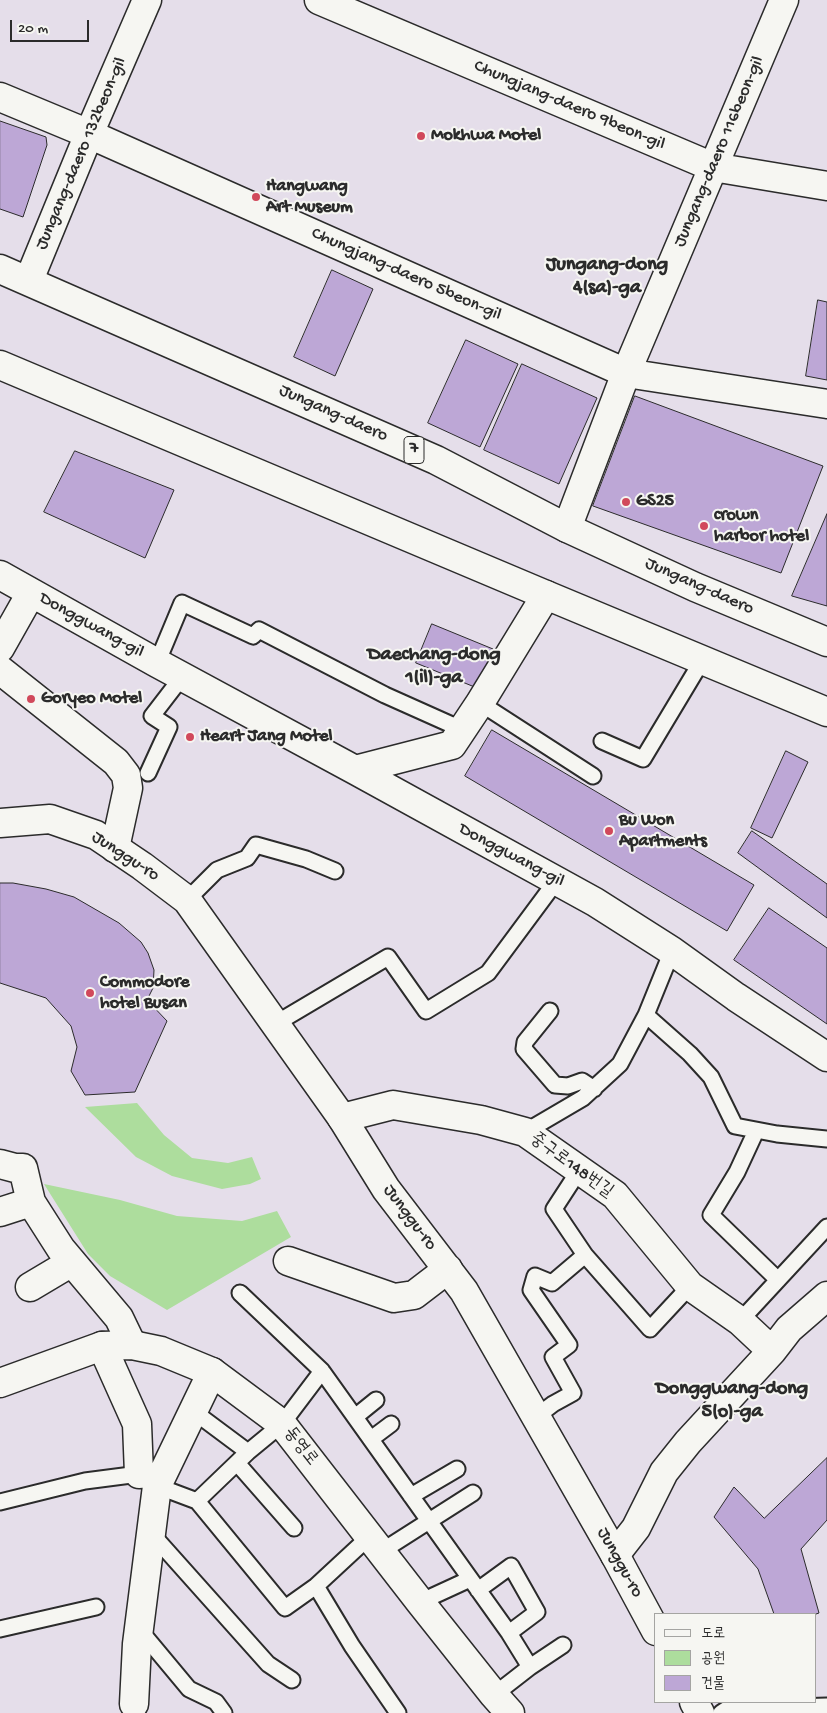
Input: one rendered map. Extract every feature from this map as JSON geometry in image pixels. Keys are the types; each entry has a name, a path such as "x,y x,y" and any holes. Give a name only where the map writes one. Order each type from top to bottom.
{"street":[{"name":"Jungang-daero 132beon-gil","path":"29,280 88,134 146,0"},
{"name":"Chungjang-daero 9beon-gil","path":"319,0 714,167 827,186"},
{"name":"Jungang-daero 116beon-gil","path":"567,528 626,373 784,0"},
{"name":"Chungjang-daero 5beon-gil","path":"0,97 88,134 626,373 827,404"},
{"name":"Jungang-daero","path":"0,269 29,280 436,460 567,528 695,587 827,642"},
{"path":"0,365 827,712"},
{"name":"Donggwang-gil","path":"0,576 595,902 672,951 736,997 827,1057"},
{"path":"0,648 31,593"},
{"path":"355,770 452,745 546,595"},
{"path":"0,670 116,762 126,775 128,788 115,848"},
{"name":"Junggu-ro","path":"0,823 50,819 96,835 187,900 342,1118 386,1188 464,1291 615,1555 654,1627"},
{"name":"중구로148번길","path":"342,1118 393,1105 481,1120 525,1132 580,1169 615,1196 690,1286 740,1321 772,1351"},
{"path":"5,1170 24,1168 31,1202 61,1249 119,1318 132,1345"},
{"path":"0,1212 31,1202"},
{"path":"288,1261 394,1298 414,1295 448,1269"},
{"path":"30,1287 72,1262"},
{"path":"615,1555 636,1528 664,1472 688,1442 772,1351 788,1329 827,1296"},
{"name":"동영로","path":"0,1383 102,1346 132,1345 161,1350 212,1372 282,1424 502,1704"},
{"path":"102,1346 137,1424 148,1480 151,1533 139,1630 134,1704"},
{"path":"148,1480 193,1411 212,1372"}],"lane":[{"path":"156,663 182,603 253,636 259,630 385,695 461,729"},
{"path":"602,741 643,759 703,659"},
{"path":"148,773 169,727 152,716 182,676"},
{"path":"480,703 593,776"},
{"path":"187,900 216,870 247,858 256,844 306,859 335,871"},
{"path":"275,1024 388,957 426,1011 488,973 557,880"},
{"path":"525,1132 584,1098 620,1064 646,1015 672,951"},
{"path":"550,1011 525,1042 524,1049 555,1085 568,1086 582,1081 594,1089"},
{"path":"646,1015 690,1054 711,1077 735,1126 756,1131 827,1139"},
{"path":"756,1131 737,1172 711,1215 778,1280"},
{"path":"580,1169 554,1209 585,1255 650,1330 690,1286"},
{"path":"740,1321 827,1227"},
{"path":"536,1417 552,1404 573,1393 553,1357 569,1345 531,1290 535,1276 552,1283 585,1255"},
{"path":"240,1293 322,1371 509,1633 530,1667"},
{"path":"196,1501 248,1452 282,1424 322,1371"},
{"path":"355,1417 376,1400"},
{"path":"193,1411 248,1452"},
{"path":"371,1440 391,1424"},
{"path":"237,1463 294,1528"},
{"path":"411,1496 457,1469"},
{"path":"0,1502 85,1481 148,1480 196,1501 285,1608 376,1544 428,1520 473,1493"},
{"path":"151,1533 268,1664 292,1680"},
{"path":"420,1602 474,1584 511,1566 537,1612 509,1633"},
{"path":"316,1586 352,1646 398,1713"},
{"path":"0,1629 96,1607"},
{"path":"139,1630 189,1689 216,1702 224,1713"},
{"path":"502,1704 530,1667 563,1645"},
{"path":"721,1713 732,1705 761,1708 827,1706"}],"green space":[{"path":"137,1103 164,1135 192,1158 228,1163 252,1157 261,1179 250,1184 222,1189 172,1176 136,1157 85,1107"},
{"path":"44,1184 120,1200 177,1216 242,1221 277,1211 291,1237 167,1310 110,1276 88,1254"}],"building":[{"path":"0,121 46,137 47,145 23,217 0,209"},
{"path":"332,270 373,289 335,376 294,357"},
{"path":"818,300 827,302 827,380 806,376"},
{"path":"466,340 518,364 480,447 428,423"},
{"path":"522,364 597,398 559,484 484,450"},
{"path":"635,396 823,466 781,573 593,506"},
{"path":"75,451 174,490 145,558 44,512"},
{"path":"827,514 827,606 792,596"},
{"path":"432,624 493,649 477,688 416,663"},
{"name":"Bu Won Apartments","path":"492,730 754,885 727,931 465,776"},
{"path":"786,751 808,762 772,838 751,828"},
{"path":"752,831 827,884 827,918 738,853"},
{"name":"Commodore hotel Busan","path":"0,883 13,883 46,889 74,897 119,923 141,942 148,953 154,970 153,988 147,1000 167,1021 135,1092 85,1095 71,1071 77,1047 71,1026 46,998 0,983"},
{"path":"769,908 827,948 827,1024 734,960"},
{"path":"827,1458 827,1520 801,1549 819,1613 774,1613 758,1569 714,1517 734,1487 764,1518"}],"place":[{"name":"Mokhwa Motel","path":"421,136"},
{"name":"Hangwang Art Museum","path":"256,197"},
{"name":"GS25","path":"626,502"},
{"name":"crown harbor hotel","path":"704,526"},
{"name":"Goryeo Motel","path":"31,699"},
{"name":"Heart Jang Motel","path":"190,737"},
{"name":"Bu Won Apartments","path":"609,831"},
{"name":"Commodore hotel Busan","path":"90,993"}],"district":[{"name":"Jungang-dong 4(sa)-ga","path":"607,278"},
{"name":"Daechang-dong 1(il)-ga","path":"434,668"},
{"name":"Donggwang-dong 5(o)-ga","path":"732,1402"}]}
